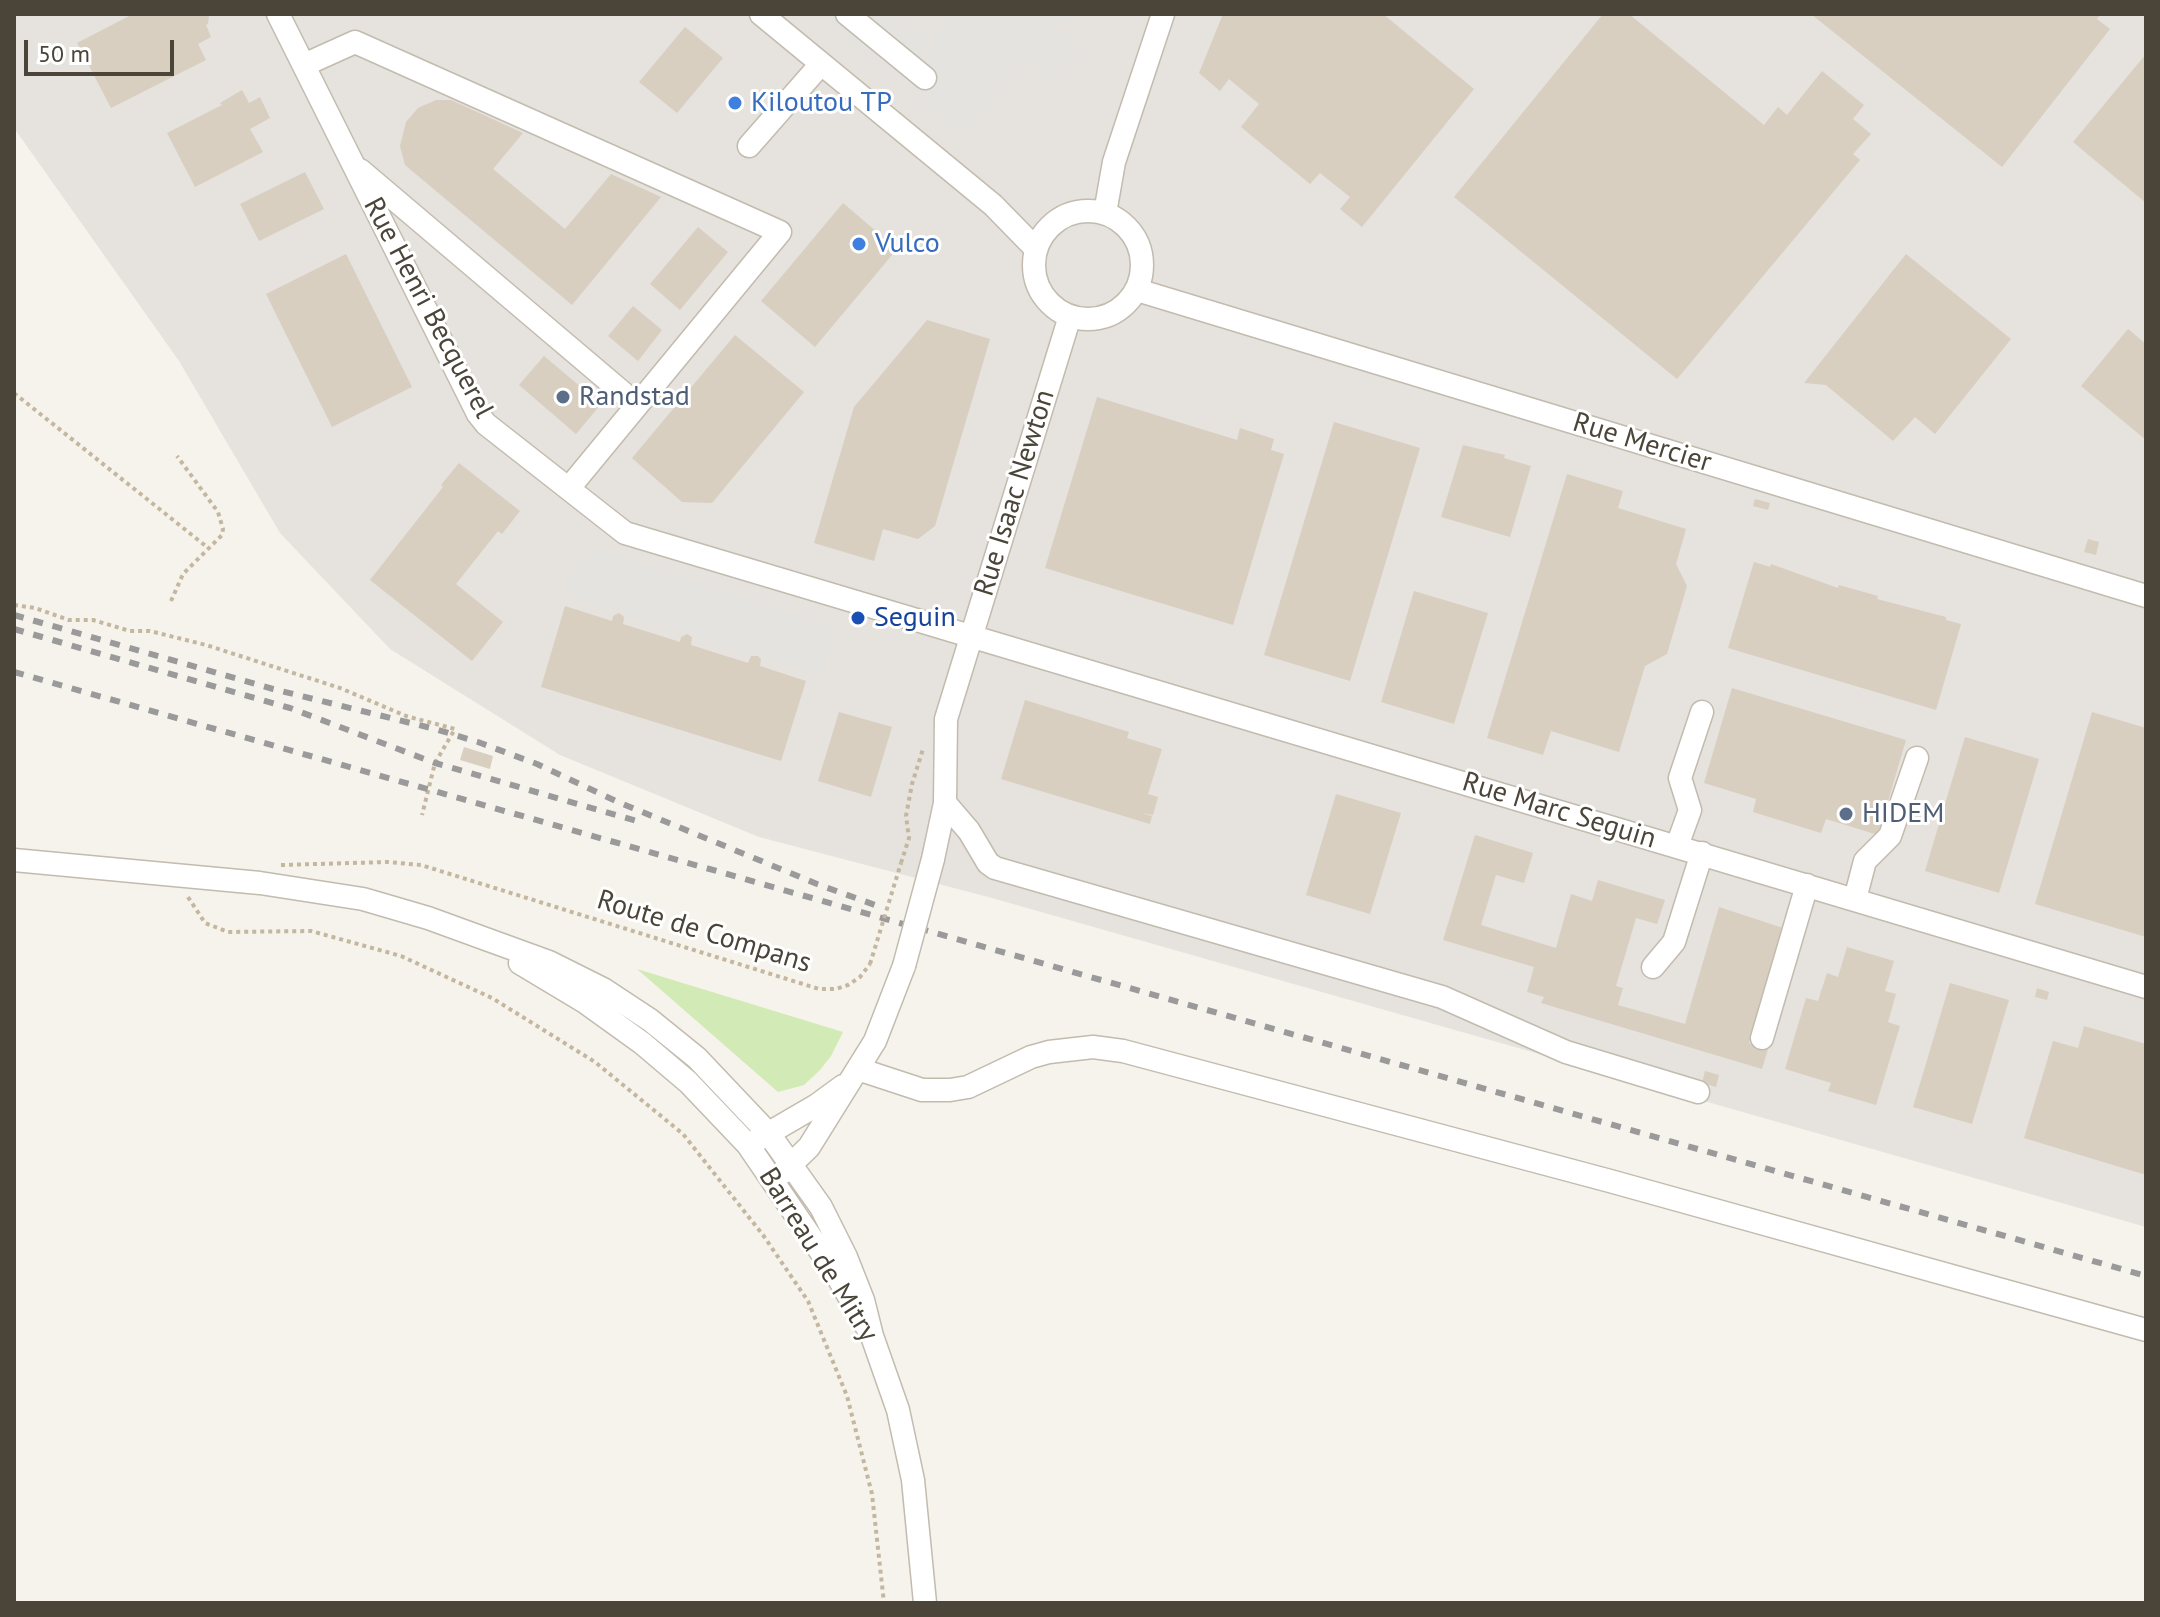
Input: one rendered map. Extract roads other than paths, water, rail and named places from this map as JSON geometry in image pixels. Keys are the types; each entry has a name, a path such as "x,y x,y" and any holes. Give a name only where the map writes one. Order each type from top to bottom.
{"street":[{"name":"Rue Henri Becquerel","path":"278,14 478,414 486,424 625,533 971,635"},
{"path":"761,14 993,205 1036,249"},
{"path":"847,14 925,78"},
{"path":"1105,213 1114,162 1163,14"},
{"path":"304,65 355,42 780,232 569,488"},
{"path":"749,146 821,64"},
{"path":"352,163 636,404"},
{"path":"1088,211 1105,213 1122,222 1134,236 1142,254 1143,272 1137,290 1127,304 1113,314 1097,319 1070,316 1048,302 1038,286 1034,268 1036,249 1044,234 1056,222 1071,214 1088,211"},
{"name":"Rue Mercier","path":"1137,290 2146,596"},
{"name":"Rue Isaac Newton","path":"773,1180 809,1147 883,1022 904,966 945,803 946,719 1070,316"},
{"name":"Rue Marc Seguin","path":"971,635 2146,987"},
{"path":"1677,846 1690,810 1680,778 1702,712"},
{"path":"1855,899 1865,861 1890,836 1917,758"},
{"path":"945,803 969,831 988,863 995,868 1442,997 1566,1052 1698,1092"},
{"path":"1653,967 1674,942 1702,853"},
{"path":"14,860 298,888 363,899 549,962 603,989 650,1020 697,1058 769,1134 821,1207 846,1257 863,1300 872,1336"},
{"path":"1762,1038 1807,885"},
{"name":"Barreau de Mitry","path":"464,931 585,1002 642,1043 688,1082 748,1145 773,1180 836,1274 872,1336 898,1410 913,1480 925,1603"},
{"path":"748,1145 817,1105 852,1076 922,1090 950,1090 968,1087 1031,1057 1093,1047 1123,1051 1625,1185 2146,1330"}],"railway":[{"path":"14,615 273,689 478,742 537,764 618,802 817,884 875,905"},
{"path":"14,629 290,708 435,763 644,823"},
{"path":"14,672 2146,1276"}],"place":[{"name":"Kiloutou TP","path":"735,103"},
{"name":"Vulco","path":"859,244"},
{"name":"Randstad","path":"563,397"},
{"name":"Seguin","path":"858,618"},
{"name":"HIDEM","path":"1846,814"}]}
